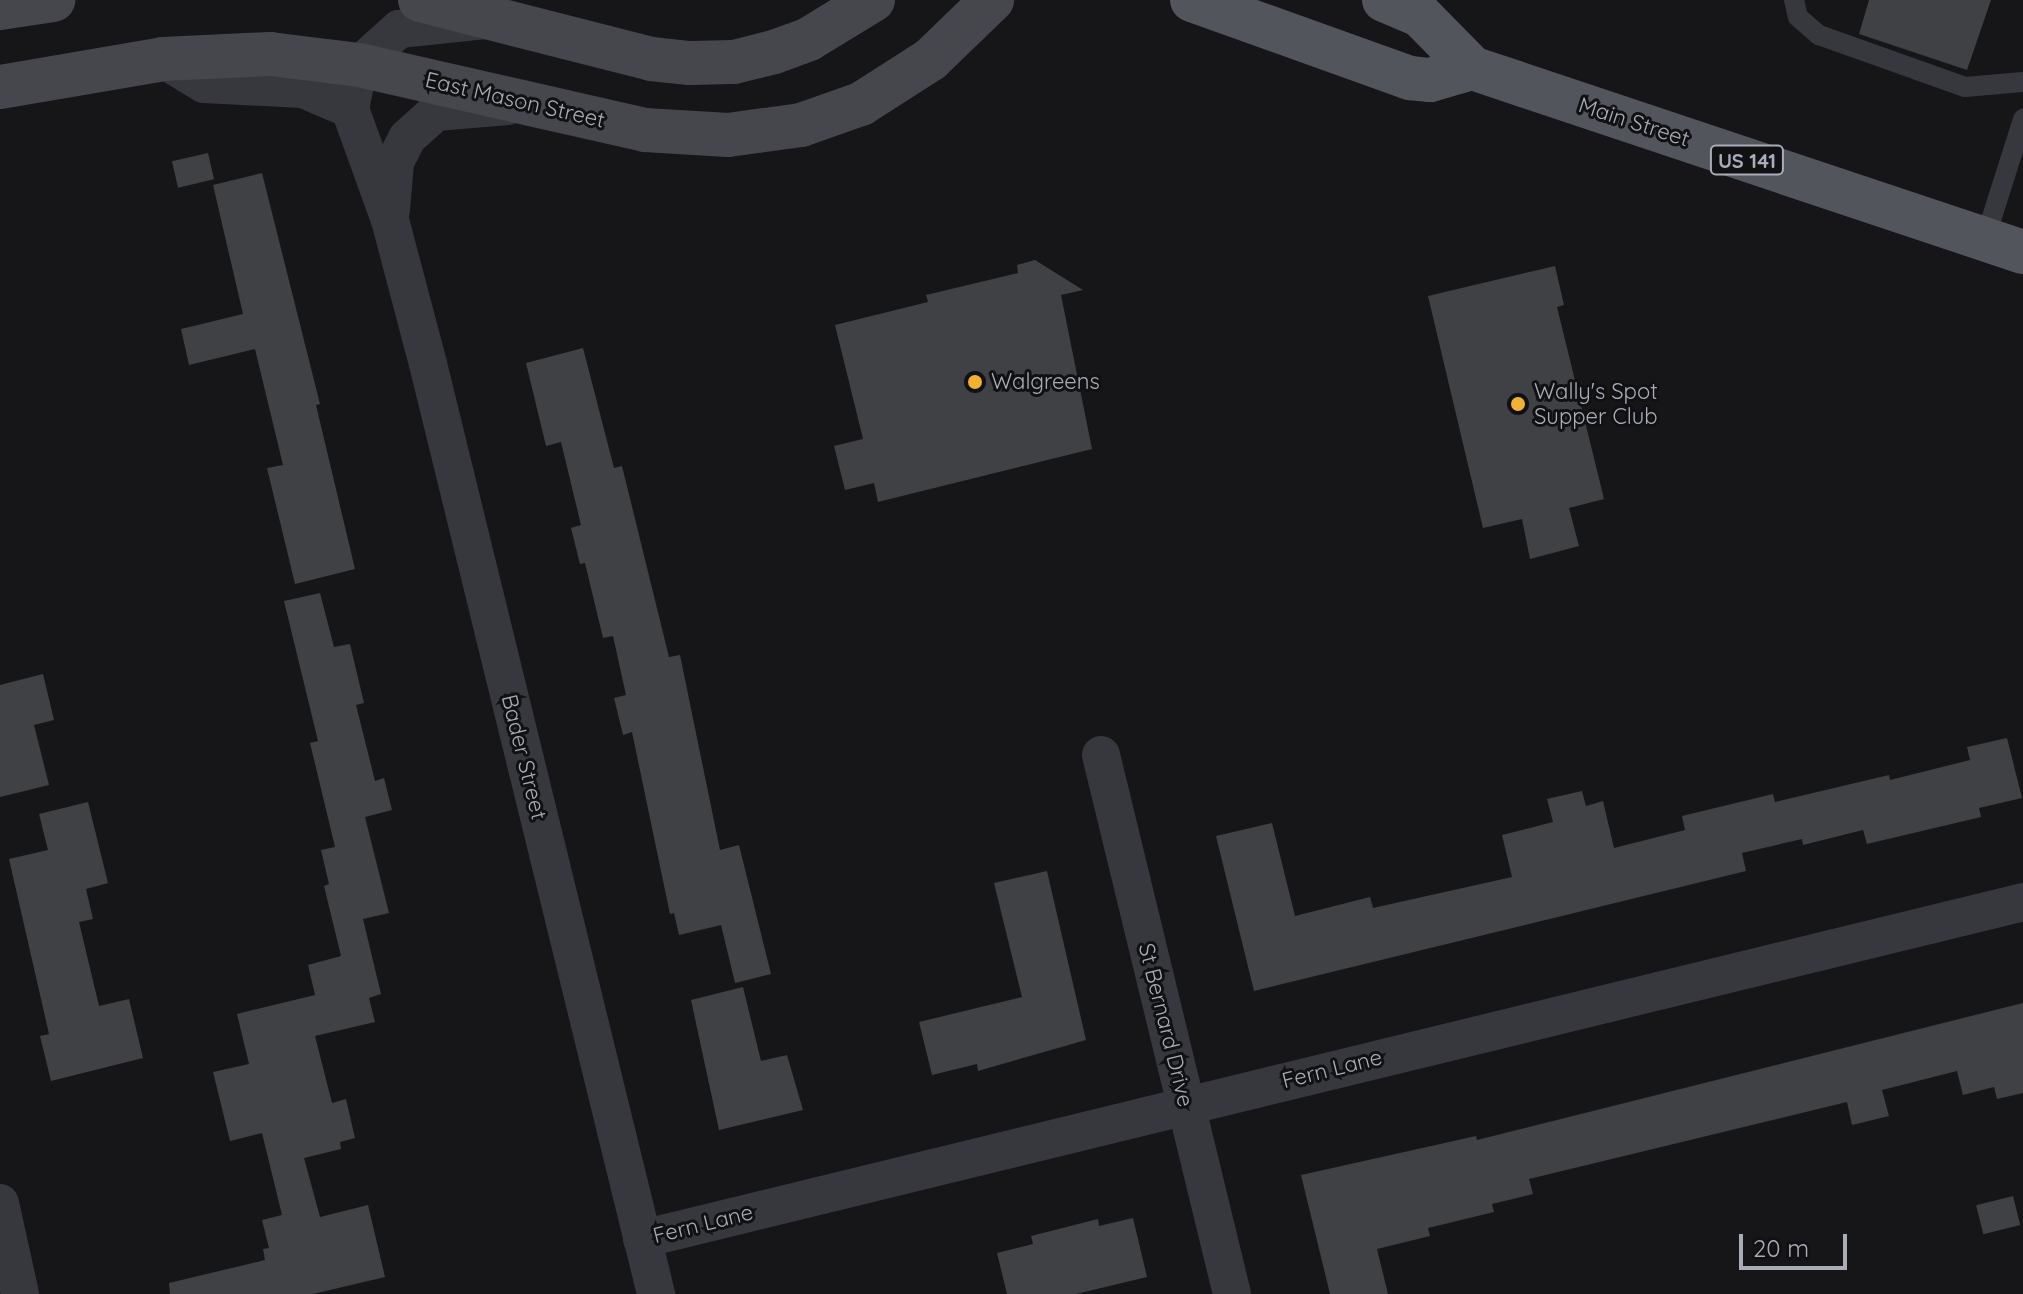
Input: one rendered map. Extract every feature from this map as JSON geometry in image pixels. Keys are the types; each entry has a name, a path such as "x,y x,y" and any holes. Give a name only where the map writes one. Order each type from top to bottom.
{"main road":[{"path":"0,8 53,0"},
{"path":"420,0 504,18 651,59 734,62 809,39 873,0"},
{"name":"East Mason Street","path":"0,87 163,59 270,54 359,65 675,133 728,135 801,125 861,104 896,83 960,34 992,0"},
{"path":"1192,0 1410,78 1430,80 1472,68"},
{"name":"Main Street","path":"1384,0 1420,15 1472,68 2004,246"}],"street":[{"path":"163,59 204,84 303,89 350,109 359,65 399,29 504,18"},
{"name":"Bader Street","path":"390,220 395,162 407,138 436,112 532,103"},
{"name":"Bader Street","path":"350,109 390,220 656,1294"},
{"name":"St Bernard Drive","path":"1101,755 1232,1294"},
{"name":"Fern Lane","path":"642,1239 2023,902"},
{"path":"0,1203 20,1294"}],"lane":[{"path":"1794,0 1798,17 1819,35 1965,87 2023,82"},
{"path":"2004,246 2023,119"}],"building":[{"path":"1869,0 1991,0 1967,70 1859,34"},
{"path":"208,153 214,179 178,188 172,161"},
{"path":"262,173 320,404 316,405 355,569 295,584 267,468 283,465 255,349 189,365 181,329 243,314 213,185"},
{"name":"Walgreens","path":"1035,260 1083,290 1061,295 1092,449 878,502 874,483 845,490 834,446 863,439 835,325 928,302 926,295 1018,273 1017,265"},
{"path":"1555,266 1564,305 1557,307 1604,499 1569,508 1579,546 1530,559 1522,519 1483,528 1428,296"},
{"path":"583,348 614,468 622,466 669,657 680,655 720,850 739,845 771,974 735,983 721,925 679,935 674,913 670,914 632,732 623,735 614,698 626,695 613,636 603,638 585,563 580,564 571,528 581,525 561,442 546,446 526,363"},
{"path":"320,593 334,647 350,644 364,703 356,705 375,781 384,778 392,810 365,817 389,913 363,919 381,994 369,998 375,1022 315,1036 332,1103 346,1099 355,1138 340,1142 341,1149 304,1158 320,1217 368,1205 385,1277 313,1294 170,1294 169,1283 265,1260 263,1249 269,1248 262,1220 282,1215 262,1133 230,1141 213,1072 249,1064 237,1014 315,995 308,965 341,956 324,886 329,884 321,850 335,847 310,743 318,741 284,601"},
{"path":"43,674 54,720 34,725 49,785 0,797 0,685"},
{"path":"2007,738 2022,798 1979,808 1981,817 1867,844 1863,830 1803,845 1802,839 1742,853 1746,871 1254,991 1216,836 1272,823 1295,916 1370,897 1373,908 1512,877 1502,835 1553,822 1547,799 1582,791 1586,806 1603,801 1614,848 1685,830 1682,816 1773,794 1775,802 1889,775 1890,780 1970,760 1967,747"},
{"path":"88,802 108,883 86,889 93,919 79,922 99,1006 129,999 143,1058 51,1081 40,1036 49,1034 9,859 48,850 39,814"},
{"path":"1047,871 1086,1040 978,1071 977,1064 932,1075 919,1022 1022,997 994,883"},
{"path":"743,987 761,1061 787,1055 803,1110 719,1130 691,1000"},
{"path":"2023,1003 2023,1093 1997,1099 1994,1087 1963,1095 1957,1071 1882,1090 1889,1116 1852,1125 1847,1102 1529,1179 1533,1194 1492,1204 1494,1212 1428,1228 1430,1236 1377,1249 1388,1294 1330,1294 1301,1175 1476,1136 1477,1140"},
{"path":"2013,1196 2020,1225 1983,1234 1976,1205"},
{"path":"1133,1218 1147,1277 1076,1294 1007,1294 997,1253 1033,1244 1031,1236 1098,1219 1099,1226"}],"place":[{"name":"Walgreens","path":"975,382"},
{"name":"Wally's Spot Supper Club","path":"1518,404"}]}
